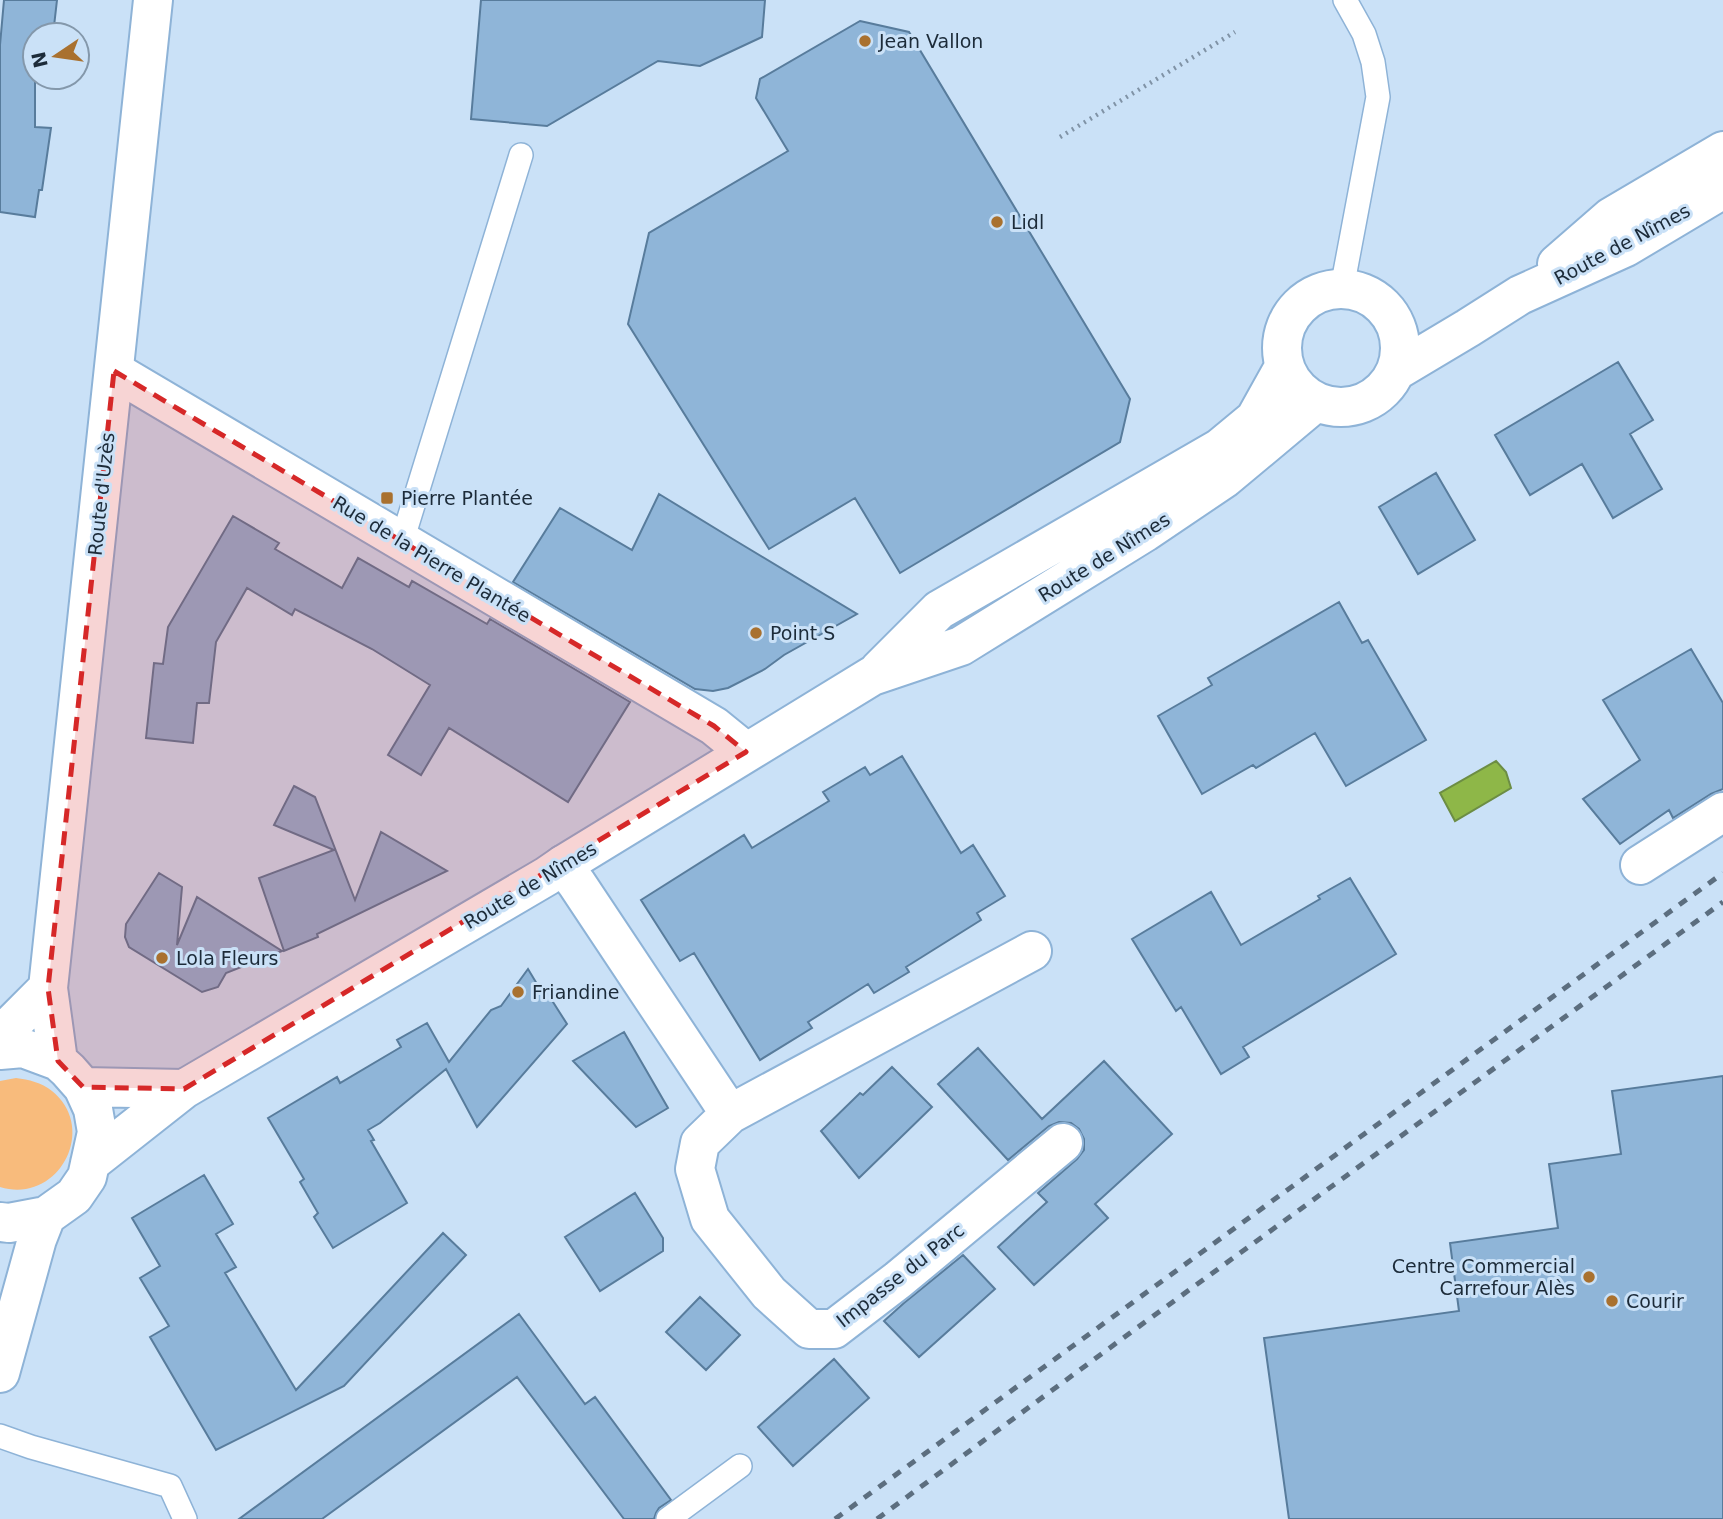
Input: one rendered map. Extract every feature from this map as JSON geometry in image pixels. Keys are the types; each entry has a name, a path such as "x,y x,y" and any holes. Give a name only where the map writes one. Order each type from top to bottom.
{"main road":[{"name":"Route d'Uzès","path":"90,1163 97,1132 93,1109 71,1074 48,988 153,0"},
{"name":"Route de Nîmes","path":"1396,370 1520,295 1611,218 1723,151"},
{"name":"Route de Nîmes","path":"1520,295 1626,247 1723,189"},
{"path":"1342,288 1365,293 1380,303 1395,324 1401,349 1390,383 1375,398 1356,406 1335,408 1315,402 1291,381 1284,367 1282,347 1285,327 1294,310 1309,297 1327,290 1342,288"},
{"path":"1395,324 1468,328"},
{"name":"Route de Nîmes","path":"872,676 939,610 1220,448 1255,419 1284,367"},
{"name":"Rue de la Pierre Plantée","path":"114,371 714,726 746,752"},
{"name":"Route de Nîmes","path":"90,1163 184,1089 536,883 872,676 961,646 1145,532 1226,478 1315,402"},
{"path":"1640,865 1723,812"},
{"path":"562,865 730,1114"},
{"name":"Impasse du Parc","path":"1032,951 730,1114 700,1143 695,1169 710,1219 769,1293 809,1329 834,1329 898,1280 1063,1143"},
{"path":"0,1036 48,988"},
{"path":"0,1050 23,1048 71,1074 184,1089"},
{"path":"0,1222 9,1223 46,1216 74,1196 87,1177 90,1163"},
{"path":"0,1373 37,1239 46,1216"}],"lane":[{"path":"1342,288 1378,97 1373,62 1364,34 1345,0"},
{"path":"402,541 521,155"},
{"path":"0,1436 170,1486 185,1519"},
{"path":"668,1519 740,1466"}],"path":[{"path":"1060,137 1234,32"}],"highlighted area":[{"path":"114,371 714,726 746,752 184,1089 83,1087 58,1061 48,988"}],"shaded area":[{"path":"1496,761 1506,772 1511,788 1455,821 1440,793"},
{"path":"16,1078 39,1083 52,1091 66,1107 72,1125 71,1143 65,1160 54,1175 39,1185 21,1190 0,1187 0,1081"}],"building":[{"path":"4,0 57,0 55,21 21,21 21,91 35,91 35,127 51,128 42,190 39,190 35,217 0,212 0,45"},
{"path":"481,0 765,0 762,37 700,66 658,61 547,126 471,119"},
{"path":"860,21 909,32 1130,399 1120,442 900,573 855,498 769,549 628,324 649,233 788,151 756,98 760,79"},
{"path":"1618,362 1653,420 1630,434 1662,489 1613,518 1582,464 1530,495 1495,435"},
{"path":"1436,473 1475,540 1418,574 1379,507"},
{"path":"659,494 857,614 784,655 765,669 728,688 713,691 695,689 513,582 560,508 632,550"},
{"path":"233,516 279,543 275,549 342,588 358,558 409,587 412,581 487,624 490,619 630,702 568,802 449,728 421,775 388,755 430,685 372,649 295,609 292,615 247,588 216,642 209,703 197,703 193,743 146,738 154,663 163,664 168,627"},
{"path":"1339,602 1362,643 1368,640 1426,740 1346,786 1315,733 1256,768 1253,765 1202,794 1158,716 1212,685 1208,678"},
{"path":"1691,649 1723,703 1723,789 1673,818 1669,810 1620,844 1583,799 1640,760 1603,700"},
{"path":"902,756 961,853 973,845 1005,896 977,913 981,920 906,967 909,972 874,993 868,984 808,1022 812,1028 760,1060 694,953 680,961 641,900 744,835 752,848 829,801 823,792 865,767 870,775"},
{"path":"294,786 315,797 355,900 381,832 447,871 317,934 318,937 284,951 259,878 334,850 274,825"},
{"path":"159,873 182,887 177,945 197,897 282,951 226,973 218,987 202,992 129,947 125,937 126,924"},
{"path":"1350,878 1396,954 1243,1047 1249,1057 1221,1074 1181,1007 1176,1011 1132,939 1211,892 1241,945 1320,899 1318,896"},
{"path":"528,969 567,1024 477,1127 446,1069 368,1130 374,1140 371,1141 407,1203 333,1248 314,1217 318,1213 300,1182 304,1179 268,1118 337,1077 340,1083 401,1047 397,1040 427,1023 449,1062 491,1010 501,1006"},
{"path":"624,1032 668,1108 636,1127 573,1061"},
{"path":"978,1048 1042,1119 1104,1061 1172,1134 1095,1204 1108,1218 1034,1285 998,1247 1047,1202 1038,1193 1077,1159 1084,1150 1084,1139 1079,1129 1071,1123 1059,1122 1049,1126 1008,1160 938,1084"},
{"path":"892,1067 932,1107 859,1178 821,1131 860,1093 863,1095"},
{"name":"Centre Commercial Carrefour Alès","path":"1723,1076 1723,1519 1289,1519 1264,1338 1459,1311 1450,1243 1558,1228 1549,1164 1621,1154 1612,1091"},
{"path":"204,1175 233,1224 216,1234 236,1267 225,1273 296,1390 443,1233 466,1255 344,1386 216,1450 150,1337 169,1326 140,1278 160,1266 132,1218"},
{"path":"635,1193 663,1238 663,1251 600,1291 565,1237"},
{"path":"963,1255 995,1289 919,1357 884,1321"},
{"path":"700,1297 740,1335 706,1370 666,1332"},
{"path":"519,1314 585,1404 595,1397 671,1500 659,1508 654,1519 624,1519 517,1377 322,1519 239,1519"},
{"path":"834,1359 869,1398 793,1466 758,1427"}],"railway":[{"path":"835,1519 1723,873"},
{"path":"877,1519 1723,902"}],"place":[{"name":"Jean Vallon","path":"865,41"},
{"name":"Lidl","path":"997,222"},
{"name":"Pierre Plantée","path":"387,498"},
{"name":"Point S","path":"756,633"},
{"name":"Lola Fleurs","path":"162,958"},
{"name":"Friandine","path":"518,992"},
{"name":"Centre Commercial Carrefour Alès","path":"1589,1277"},
{"name":"Courir","path":"1612,1301"}]}
